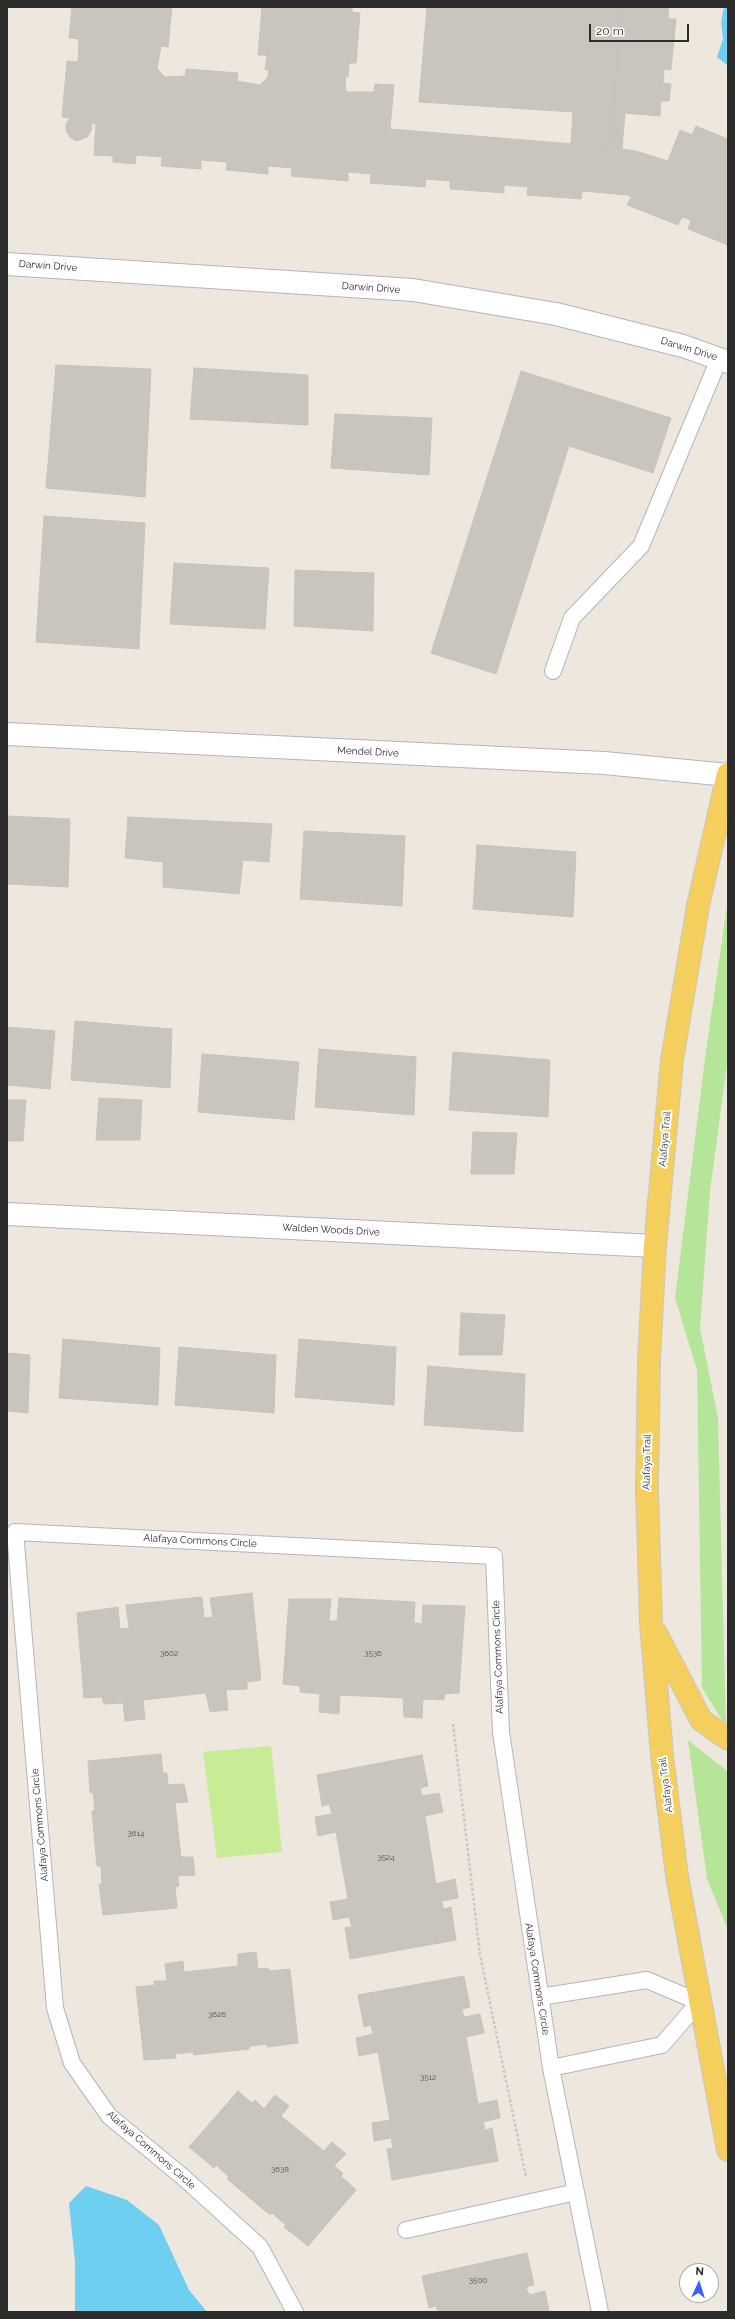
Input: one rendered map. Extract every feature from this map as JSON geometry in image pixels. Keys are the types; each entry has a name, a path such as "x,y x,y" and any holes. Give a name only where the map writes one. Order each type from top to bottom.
{"main road":[{"name":"Alafaya Trail","path":"728,775 698,906 672,1060 655,1246 648,1360 647,1489 651,1623 662,1755 677,1876 699,2002 728,2150"},
{"path":"651,1623 701,1720 728,1739"}],"street":[{"name":"Darwin Drive","path":"7,264 413,290 556,314 683,346 724,360"},
{"name":"Mendel Drive","path":"7,734 604,763 728,775"},
{"name":"Walden Woods Drive","path":"7,1214 655,1246"}],"lane":[{"path":"553,670 572,618 641,546 724,360"},
{"name":"Alafaya Commons Circle","path":"295,2312 260,2247 183,2178 109,2116 72,2063 55,2008 15,1532 494,1556 501,1732 551,2068 600,2312"},
{"path":"540,1997 647,1980 699,2002 662,2045 551,2068"},
{"path":"406,2230 576,2192"}],"path":[{"path":"453,1724 480,1955 528,2183"}],"green space":[{"path":"728,899 728,1057 710,1191 700,1328 718,1418 726,1726 702,1688 697,1370 675,1298 706,1051"},
{"path":"688,1740 728,1772 728,1930 707,1879"},
{"path":"271,1746 282,1852 217,1858 203,1752"}],"water":[{"path":"724,7 728,7 728,66 717,57 723,39 721,22"},
{"path":"86,2186 127,2200 159,2225 189,2290 207,2312 75,2312 75,2262 69,2203"}],"building":[{"path":"72,7 172,7 168,47 161,46 157,69 165,77 185,76 186,69 238,73 237,81 260,85 268,77 269,70 265,70 267,55 258,55 262,7 352,7 352,12 360,13 356,63 349,63 348,77 345,77 346,92 374,92 375,84 394,85 390,129 610,147 622,7 669,7 668,19 676,19 671,70 664,69 663,83 671,84 669,101 661,101 660,116 625,113 622,149 636,151 668,161 680,130 692,135 696,126 728,139 728,245 688,229 691,220 682,217 678,225 627,205 631,197 628,195 582,191 581,199 527,195 528,187 504,185 504,193 450,189 450,181 426,179 425,187 370,183 371,174 348,172 348,181 291,176 292,168 268,166 268,174 226,170 227,162 201,160 201,169 161,166 162,157 136,155 135,164 113,162 113,156 94,155 96,124 91,124 92,129 87,137 76,141 70,137 66,131 66,124 70,118 62,117 67,61 78,62 79,39 69,38"},
{"path":"427,7 622,7 610,147 571,143 573,112 419,102"},
{"path":"56,365 151,369 145,497 46,488"},
{"path":"194,368 308,375 308,425 190,419"},
{"path":"521,371 671,418 653,473 569,446 496,674 431,653"},
{"path":"335,414 432,418 429,475 331,468"},
{"path":"44,516 145,523 139,649 36,642"},
{"path":"174,563 269,568 265,629 170,624"},
{"path":"295,570 374,573 373,631 294,626"},
{"path":"7,816 70,819 68,887 7,884"},
{"path":"128,817 272,824 269,862 243,860 239,894 163,887 163,862 125,858"},
{"path":"304,831 405,836 402,906 300,899"},
{"path":"477,845 576,852 573,917 473,909"},
{"path":"75,1021 172,1029 170,1088 71,1080"},
{"path":"7,1027 55,1031 50,1089 7,1085"},
{"path":"319,1049 416,1057 414,1115 315,1107"},
{"path":"453,1052 550,1060 548,1117 449,1110"},
{"path":"202,1054 299,1062 294,1120 198,1112"},
{"path":"99,1098 142,1100 140,1140 96,1140"},
{"path":"7,1100 26,1100 23,1141 7,1141"},
{"path":"473,1132 517,1133 514,1174 471,1174"},
{"path":"461,1313 505,1315 502,1355 459,1355"},
{"path":"63,1339 160,1348 158,1405 59,1398"},
{"path":"299,1339 396,1347 394,1405 295,1397"},
{"path":"179,1347 276,1355 274,1413 175,1405"},
{"path":"7,1353 30,1355 28,1413 7,1411"},
{"path":"428,1366 525,1374 523,1432 424,1425"},
{"path":"252,1593 261,1680 247,1682 247,1689 226,1690 228,1710 210,1712 206,1693 143,1700 145,1719 125,1721 123,1703 104,1704 102,1697 84,1698 77,1613 118,1607 120,1629 129,1628 126,1605 202,1597 204,1618 213,1617 210,1598"},
{"path":"339,1598 415,1602 414,1623 422,1624 423,1605 465,1606 459,1693 445,1694 444,1700 423,1699 422,1718 404,1717 403,1698 340,1695 339,1714 319,1712 320,1694 300,1692 300,1686 283,1684 289,1599 331,1599 329,1621 337,1621"},
{"path":"161,1754 163,1773 167,1773 168,1785 184,1784 188,1802 175,1803 181,1857 193,1857 195,1875 178,1876 179,1886 175,1887 177,1908 103,1915 99,1884 102,1884 101,1866 97,1866 92,1811 95,1810 93,1792 90,1793 88,1761"},
{"path":"422,1755 428,1786 420,1788 422,1796 439,1793 443,1812 425,1816 436,1884 455,1879 458,1898 442,1901 443,1909 451,1907 456,1940 350,1959 345,1928 352,1927 349,1917 333,1920 330,1902 348,1899 336,1832 318,1836 315,1817 332,1814 329,1804 322,1806 317,1775"},
{"path":"256,1952 258,1969 268,1968 269,1971 290,1969 298,2043 267,2047 267,2044 249,2046 249,2049 193,2055 194,2052 175,2054 176,2058 144,2060 136,1987 155,1985 154,1981 167,1981 165,1964 183,1961 184,1972 238,1966 238,1954"},
{"path":"464,1976 470,2007 462,2009 464,2017 480,2014 484,2033 466,2037 478,2104 497,2100 500,2118 483,2122 485,2130 492,2128 498,2161 392,2180 387,2149 393,2148 391,2138 374,2141 372,2123 390,2120 378,2052 359,2056 356,2038 373,2034 371,2025 364,2027 358,1995"},
{"path":"238,2091 252,2103 255,2100 264,2109 275,2095 289,2106 281,2116 324,2151 332,2142 346,2154 334,2166 343,2173 341,2176 356,2190 308,2246 284,2227 286,2225 272,2213 270,2215 227,2179 229,2177 216,2165 214,2168 189,2147"},
{"path":"527,2253 534,2285 526,2287 529,2295 545,2291 549,2310 540,2312 438,2312 436,2306 429,2308 422,2276"}]}
